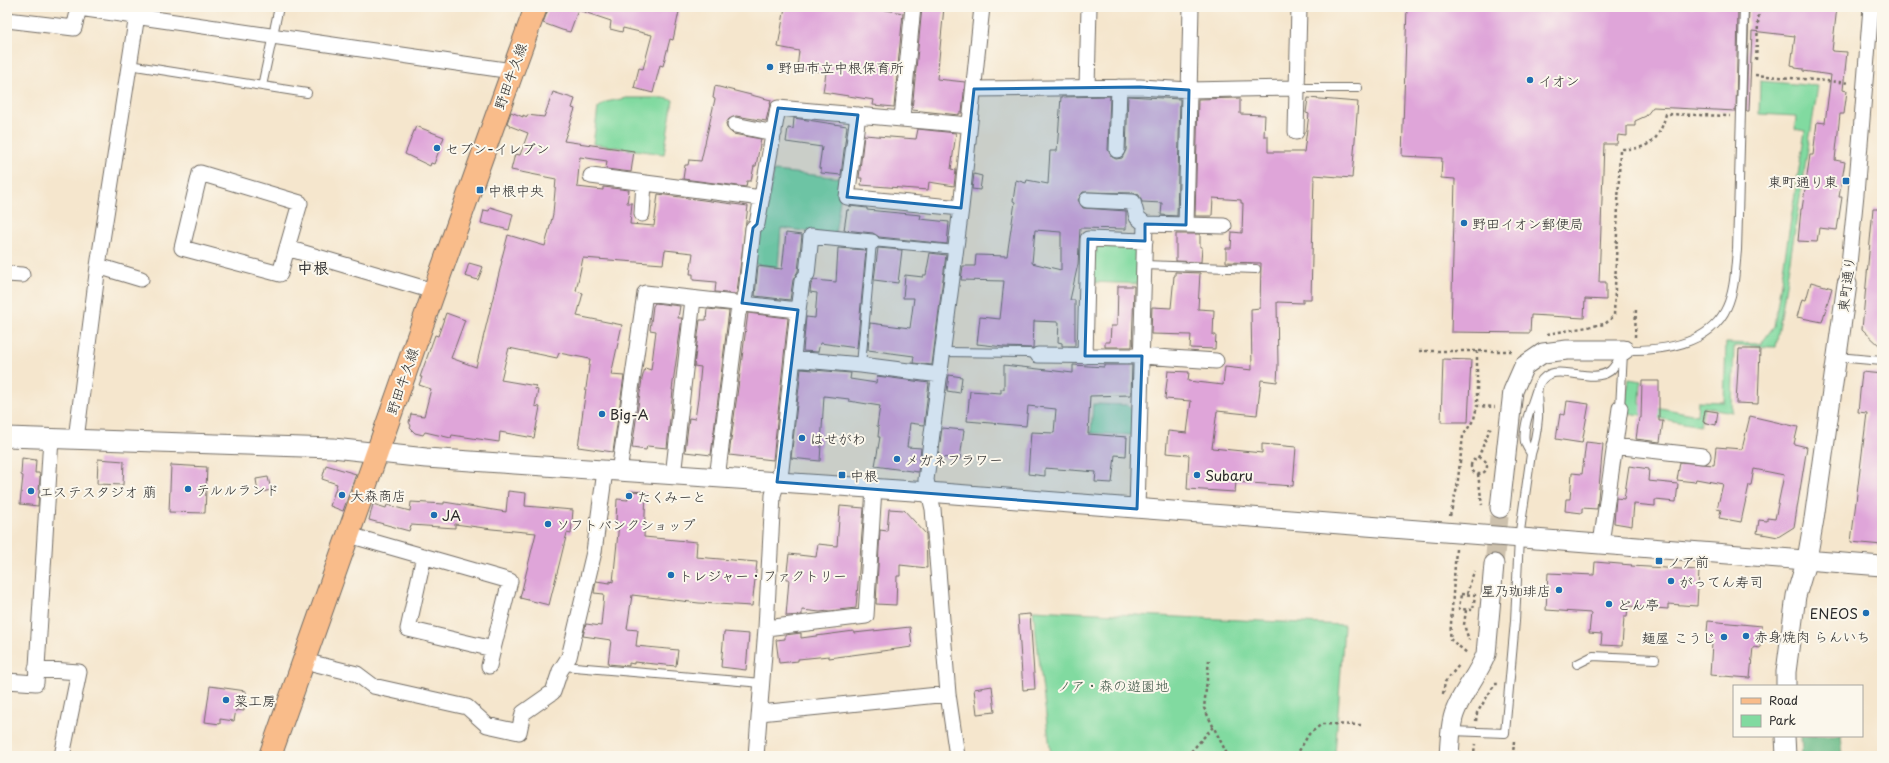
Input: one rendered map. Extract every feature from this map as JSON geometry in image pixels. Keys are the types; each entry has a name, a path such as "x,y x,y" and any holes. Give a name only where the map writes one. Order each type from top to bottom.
{"main road":[{"name":"野田牛久線","path":"270,756 349,535 433,291 536,7"}],"street":[{"path":"902,118 913,7"},
{"path":"956,756 948,694 933,508 926,480 961,208 982,7"},
{"path":"1087,87 1089,7"},
{"path":"1186,225 1191,7"},
{"path":"1296,132 1299,7"},
{"name":"東町通り","path":"1786,685 1786,672 1796,596 1807,559 1847,284 1865,85 1875,39 1871,7"},
{"path":"7,20 74,28 79,8 512,71"},
{"path":"76,439 98,266 137,16"},
{"path":"974,89 1119,87 1189,90 1296,88"},
{"path":"1117,150 1119,87"},
{"path":"717,478 738,313 746,294 753,228 757,224 778,108 969,125"},
{"path":"858,115 847,197 961,208"},
{"path":"735,125 774,133"},
{"path":"200,173 300,203 287,248 280,274 182,248 200,173"},
{"path":"591,176 762,198"},
{"path":"642,214 644,183"},
{"path":"1086,200 1133,202 1137,216 1145,224 1224,226"},
{"path":"1137,509 1145,224"},
{"path":"756,756 766,628 772,495 780,470 798,310 802,281 807,274 811,236 872,242"},
{"path":"1084,356 1088,239 1145,241"},
{"path":"287,248 433,291"},
{"path":"98,266 141,279"},
{"path":"304,661 357,674 373,686 467,707 487,725 519,732 524,713 554,692 560,671 569,657 612,472 645,293 798,310"},
{"path":"673,476 693,299"},
{"path":"1500,508 1513,391 1524,366 1543,353 1567,350 1629,347"},
{"path":"1038,355 1142,356 1216,361"},
{"path":"793,359 861,365 940,375"},
{"path":"1602,544 1620,408"},
{"path":"7,437 333,448 426,458 612,472 928,492 1882,566"},
{"path":"7,682 36,683 51,438"},
{"path":"1614,446 1703,456"},
{"path":"766,628 866,616 874,488"},
{"path":"349,535 510,582 489,666"},
{"path":"424,556 408,629 493,649"},
{"path":"1449,756 1453,718 1458,705 1481,668 1486,654 1487,565"},
{"path":"36,669 79,672 62,756"},
{"path":"760,714 948,694"},
{"path":"1785,737 1786,756"}],"lane":[{"path":"262,86 279,7"},
{"path":"1629,347 1669,346 1700,337 1711,330 1721,319 1728,306 1733,289 1737,250 1744,7"},
{"path":"129,65 307,93"},
{"path":"1296,88 1358,88"},
{"path":"861,365 872,242 956,250"},
{"path":"1144,265 1256,268"},
{"path":"1451,731 1505,733 1515,621 1519,538 1531,454 1535,442 1538,417 1538,386 1545,376 1555,372 1594,376 1611,371 1629,347"},
{"path":"1620,408 1629,347"},
{"path":"943,352 1029,353 1038,355"},
{"path":"1837,357 1882,361"},
{"path":"1577,664 1593,656 1655,658"},
{"path":"563,666 762,683"}],"path":[{"path":"1755,75 1865,85"},
{"path":"1541,336 1553,332 1604,324 1614,316 1620,149 1636,149 1652,143 1663,126 1666,114 1730,116"},
{"path":"1629,347 1636,308"},
{"path":"1419,351 1517,350"},
{"path":"1450,519 1457,488 1463,436 1474,419 1478,406 1477,351"},
{"path":"1478,406 1496,406"},
{"path":"1478,474 1473,471 1471,466 1474,460 1478,458 1489,429"},
{"path":"1478,458 1484,461 1486,467 1484,471 1478,474"},
{"path":"1478,474 1482,505"},
{"path":"1442,702 1445,682 1468,654 1450,639 1456,546"},
{"path":"1467,594 1472,577 1487,565"},
{"path":"1461,594 1475,595 1473,610 1466,610 1459,609 1461,594"},
{"path":"1466,610 1464,625 1471,645"},
{"path":"1209,660 1204,708 1228,756"},
{"path":"1475,725 1477,713 1495,684 1500,684"},
{"path":"1296,756 1310,734 1322,724 1362,725"},
{"path":"1187,756 1213,727"},
{"path":"1471,756 1474,753 1475,742"}],"highlighted area":[{"path":"1140,87 1189,90 1186,225 1145,224 1145,241 1088,239 1085,356 1142,356 1137,509 777,482 798,310 742,303 753,228 757,224 778,108 858,115 847,197 961,208 974,89"}],"green space":[{"path":"1760,81 1818,86 1776,347 1734,346 1732,412 1704,407 1700,426 1624,412 1629,379 1641,381 1640,404 1697,415 1698,401 1724,402 1726,343 1761,344 1774,326 1805,131 1795,129 1796,116 1759,114"},
{"path":"626,98 664,98 673,100 664,154 593,144 598,108 606,102"},
{"path":"774,171 843,178 835,235 781,228 778,267 754,264 758,229 763,229"},
{"path":"1096,243 1140,245 1139,284 1092,282 1092,247"},
{"path":"1093,404 1128,405 1134,411 1133,435 1091,433"},
{"name":"ノア・森の遊園地","path":"1033,610 1344,625 1335,756 1051,756"},
{"path":"1801,737 1841,737 1843,755 1882,755 1882,756 1802,756"}],"building":[{"path":"549,7 680,7 673,40 670,39 663,66 660,65 653,93 634,88 639,68 643,69 652,35 623,28 622,32 610,29 611,21 578,10 570,32 562,30 543,23"},
{"path":"785,7 869,7 903,13 894,107 873,105 874,100 823,92 826,73 797,68 799,51 778,47"},
{"path":"922,7 944,7 937,79 965,82 962,113 959,113 959,115 912,110"},
{"path":"1407,7 1738,7 1736,111 1653,107 1646,116 1635,121 1635,126 1627,126 1627,136 1618,135 1617,144 1604,144 1599,282 1606,282 1606,300 1585,299 1584,318 1531,315 1530,333 1451,332 1455,179 1441,178 1442,158 1402,156"},
{"path":"1749,7 1837,7 1832,51 1847,52 1843,90 1847,91 1844,114 1840,114 1835,160 1845,162 1839,197 1842,197 1837,230 1819,228 1817,242 1798,241 1801,209 1810,155 1813,155 1817,122 1825,123 1831,75 1803,71 1803,69 1795,68 1795,66 1791,65 1795,36 1752,31 1749,111 1746,111"},
{"path":"715,86 771,100 766,121 736,116 729,119 726,123 727,128 733,134 761,139 756,166 754,166 751,181 747,181 746,187 683,179 685,165 688,165 689,160 701,161 715,99 713,98"},
{"path":"553,92 575,99 572,108 575,109 564,141 634,151 631,172 606,169 607,161 580,157 577,187 603,190 603,187 629,190 627,203 632,203 630,224 654,226 658,194 748,206 737,292 736,294 715,292 716,282 693,280 693,274 690,274 693,253 665,250 663,264 583,258 576,291 583,293 577,316 622,325 611,375 624,376 613,452 578,447 590,359 559,353 557,358 509,348 501,380 536,386 535,389 538,390 535,406 540,407 534,438 500,432 499,442 452,435 451,438 425,432 423,435 415,433 410,428 411,426 409,422 411,414 424,416 431,389 419,385 422,377 420,377 435,335 438,336 446,313 465,320 451,358 476,367 508,235 545,246 553,214 556,179 511,170 515,154 520,155 528,133 510,126 507,123 511,112 523,117 523,115 527,117 527,115 544,117"},
{"path":"1110,96 1108,150 1112,157 1116,159 1122,158 1126,150 1128,96 1180,99 1177,216 1161,215 1162,203 1142,202 1139,195 1134,193 1083,192 1078,200 1083,208 1126,211 1126,229 1080,228 1078,264 1070,300 1075,300 1075,346 1062,346 1062,343 1058,342 1059,322 1034,321 1033,348 977,344 980,317 1000,319 1004,281 961,280 963,266 975,266 976,255 1007,256 1015,202 1013,201 1016,180 1026,183 1027,180 1048,184 1050,151 1057,151 1061,97","holes":["1035,230 1061,232 1061,270 1032,263"]},
{"path":"1240,98 1240,114 1265,115 1264,136 1268,136 1268,152 1304,152 1309,114 1306,113 1308,98 1358,102 1352,178 1314,175 1311,299 1303,299 1303,303 1277,302 1277,382 1261,380 1257,415 1217,411 1212,448 1262,453 1262,444 1296,447 1293,486 1236,482 1235,492 1187,489 1189,455 1166,453 1168,431 1187,433 1191,401 1165,399 1168,371 1189,372 1188,381 1223,385 1225,367 1252,370 1251,309 1260,308 1261,263 1226,262 1226,248 1231,248 1232,232 1242,233 1243,203 1241,203 1241,200 1213,198 1212,216 1195,216 1198,99"},
{"path":"794,118 847,126 841,175 821,173 821,169 819,168 822,147 786,142 788,128 793,129"},
{"path":"416,126 444,137 434,164 431,163 430,166 405,154"},
{"path":"918,129 956,133 951,169 956,170 954,186 929,182 928,190 861,185 862,178 859,178 864,135 916,139"},
{"path":"974,174 982,176 980,190 972,189"},
{"path":"850,206 867,208 867,210 921,215 920,219 949,222 947,244 879,237 873,233 844,230 847,210 849,210"},
{"path":"490,207 513,214 509,230 481,223 484,210 489,211"},
{"path":"1873,209 1882,209 1882,348 1862,329"},
{"path":"786,233 802,235 798,271 793,280 790,300 755,296 758,266 782,269"},
{"path":"1176,234 1200,234 1200,247 1202,247 1201,262 1176,261"},
{"path":"838,248 866,250 857,348 820,343 818,352 803,351 806,317 815,318 817,293 810,292 811,284 814,280 836,282"},
{"path":"878,248 902,250 898,283 874,280"},
{"path":"930,253 946,255 932,365 913,363 914,356 868,350 870,323 910,328 914,298 903,298 905,275 923,277 923,275 926,275"},
{"path":"469,263 483,267 478,280 465,276"},
{"path":"1175,272 1200,273 1198,309 1214,310 1213,335 1216,335 1215,349 1190,348 1191,335 1151,334 1152,307 1171,308"},
{"path":"1811,282 1832,288 1822,322 1797,317 1802,299 1806,300"},
{"path":"1118,286 1134,286 1132,347 1105,347 1105,342 1110,342 1111,326 1117,326"},
{"path":"655,303 680,306 678,318 682,318 672,390 667,448 647,446 646,450 632,448 642,379 645,368 651,370 656,331 650,330 653,306"},
{"path":"707,309 729,311 711,455 685,452 689,418 695,419 698,399 701,367 694,366 700,320 706,320"},
{"path":"748,313 788,318 773,460 729,455"},
{"path":"1739,349 1760,349 1758,404 1736,403"},
{"path":"1443,359 1471,360 1468,422 1441,422"},
{"path":"1004,365 1073,373 1073,365 1104,367 1104,365 1132,365 1131,395 1090,396 1088,434 1127,437 1126,456 1115,455 1112,483 1095,482 1096,472 1045,468 1045,476 1028,474 1031,432 1054,433 1056,409 1028,406 1026,426 967,421 970,391 1001,393 1001,389 1004,389"},
{"path":"801,369 851,373 850,379 876,383 877,376 929,383 924,425 910,423 907,447 921,448 918,472 875,466 880,437 878,437 879,427 877,426 880,406 849,401 849,399 824,396 820,461 791,458"},
{"path":"1862,372 1882,374 1882,545 1851,542 1867,413 1858,412"},
{"path":"949,375 962,377 960,393 947,391"},
{"path":"1642,381 1659,381 1659,421 1663,421 1660,442 1636,439 1639,418 1641,418"},
{"path":"1567,401 1589,404 1582,443 1556,439 1560,414 1565,415"},
{"path":"1705,410 1718,412 1716,425 1703,422"},
{"path":"1750,416 1798,427 1794,444 1807,447 1794,527 1778,537 1757,533 1759,520 1767,521 1767,518 1775,519 1784,475 1754,469 1741,522 1719,518 1721,510 1717,509 1723,484 1696,479 1695,482 1677,480 1680,462 1714,465 1716,447 1742,449"},
{"path":"942,428 964,430 960,459 938,457"},
{"path":"1586,442 1603,444 1597,509 1582,508 1582,513 1565,511 1566,499 1570,499 1572,473 1582,474"},
{"name":"エステスタジオ 萠","path":"22,458 36,460 35,473 39,473 40,477 38,506 20,504 23,476 21,475"},
{"path":"98,459 124,461 123,485 97,484"},
{"name":"テルルランド","path":"171,465 207,467 205,513 169,512"},
{"name":"大森商店","path":"326,465 356,474 343,511 330,506 337,484 322,479"},
{"path":"1629,466 1649,469 1648,481 1678,484 1676,502 1655,500 1655,506 1634,504 1632,526 1614,523 1616,498 1624,499"},
{"path":"268,477 271,490 258,493 256,479"},
{"path":"508,491 526,493 525,506 573,510 571,534 567,533 549,605 520,598 536,533 455,524 455,528 411,525 409,531 369,520 373,504 386,508 387,505 410,511 411,502 444,504 444,502 506,512"},
{"path":"629,491 646,492 644,537 697,542 696,557 757,562 752,606 699,603 632,595 627,629 638,630 636,646 678,650 676,666 634,662 634,664 629,663 629,666 608,664 611,640 583,636 586,624 601,626 604,594 594,593 596,581 613,582 619,523 616,522 617,499 628,500"},
{"path":"840,506 864,508 856,608 820,612 802,610 802,615 786,616 789,579 786,579 789,554 816,557 818,544 837,546"},
{"path":"889,509 904,510 926,534 927,568 900,565 900,576 897,576 896,605 876,604 880,530 887,531"},
{"path":"1595,562 1632,565 1631,566 1699,570 1697,606 1668,604 1668,609 1628,606 1627,617 1624,617 1622,646 1601,645 1602,634 1589,633 1591,613 1546,610 1548,573 1594,575"},
{"path":"1030,614 1035,689 1023,690 1018,615"},
{"path":"1708,621 1762,626 1760,648 1753,647 1750,678 1710,675 1712,643 1706,643"},
{"path":"910,627 912,647 829,658 829,656 798,659 798,661 779,663 776,640 785,639 785,635 801,633 801,638 854,631 854,633"},
{"path":"724,632 749,634 746,670 721,667"},
{"name":"菜工房","path":"210,686 246,691 244,711 236,710 234,721 220,719 220,724 205,722"},
{"path":"992,686 995,712 977,714 974,689"}],"tunnel":[{"path":"1494,564 1500,508"}],"place":[{"name":"野田市立中根保育所","path":"770,67"},
{"name":"イオン","path":"1530,80"},
{"name":"セブン-イレブン","path":"437,148"},
{"name":"東町通り東","path":"1846,181"},
{"name":"中根中央","path":"480,190"},
{"name":"野田イオン郵便局","path":"1464,223"},
{"name":"Big-A","path":"602,414"},
{"name":"はせがわ","path":"802,438"},
{"name":"メガネフラワー","path":"897,459"},
{"name":"中根","path":"842,475"},
{"name":"Subaru","path":"1197,475"},
{"name":"テルルランド","path":"188,489"},
{"name":"エステスタジオ 萠","path":"31,491"},
{"name":"大森商店","path":"342,495"},
{"name":"たくみーと","path":"629,496"},
{"name":"JA","path":"434,515"},
{"name":"ソフトバンクショップ","path":"548,524"},
{"name":"ノア前","path":"1659,561"},
{"name":"トレジャー・ファクトリー","path":"671,575"},
{"name":"がってん寿司","path":"1671,581"},
{"name":"星乃珈琲店","path":"1559,590"},
{"name":"どん亭","path":"1609,604"},
{"name":"ENEOS","path":"1866,613"},
{"name":"赤身焼肉 らんいち","path":"1746,636"},
{"name":"麺屋 こうじ","path":"1724,637"},
{"name":"菜工房","path":"226,700"}],"district":[{"name":"中根","path":"313,267"}]}
